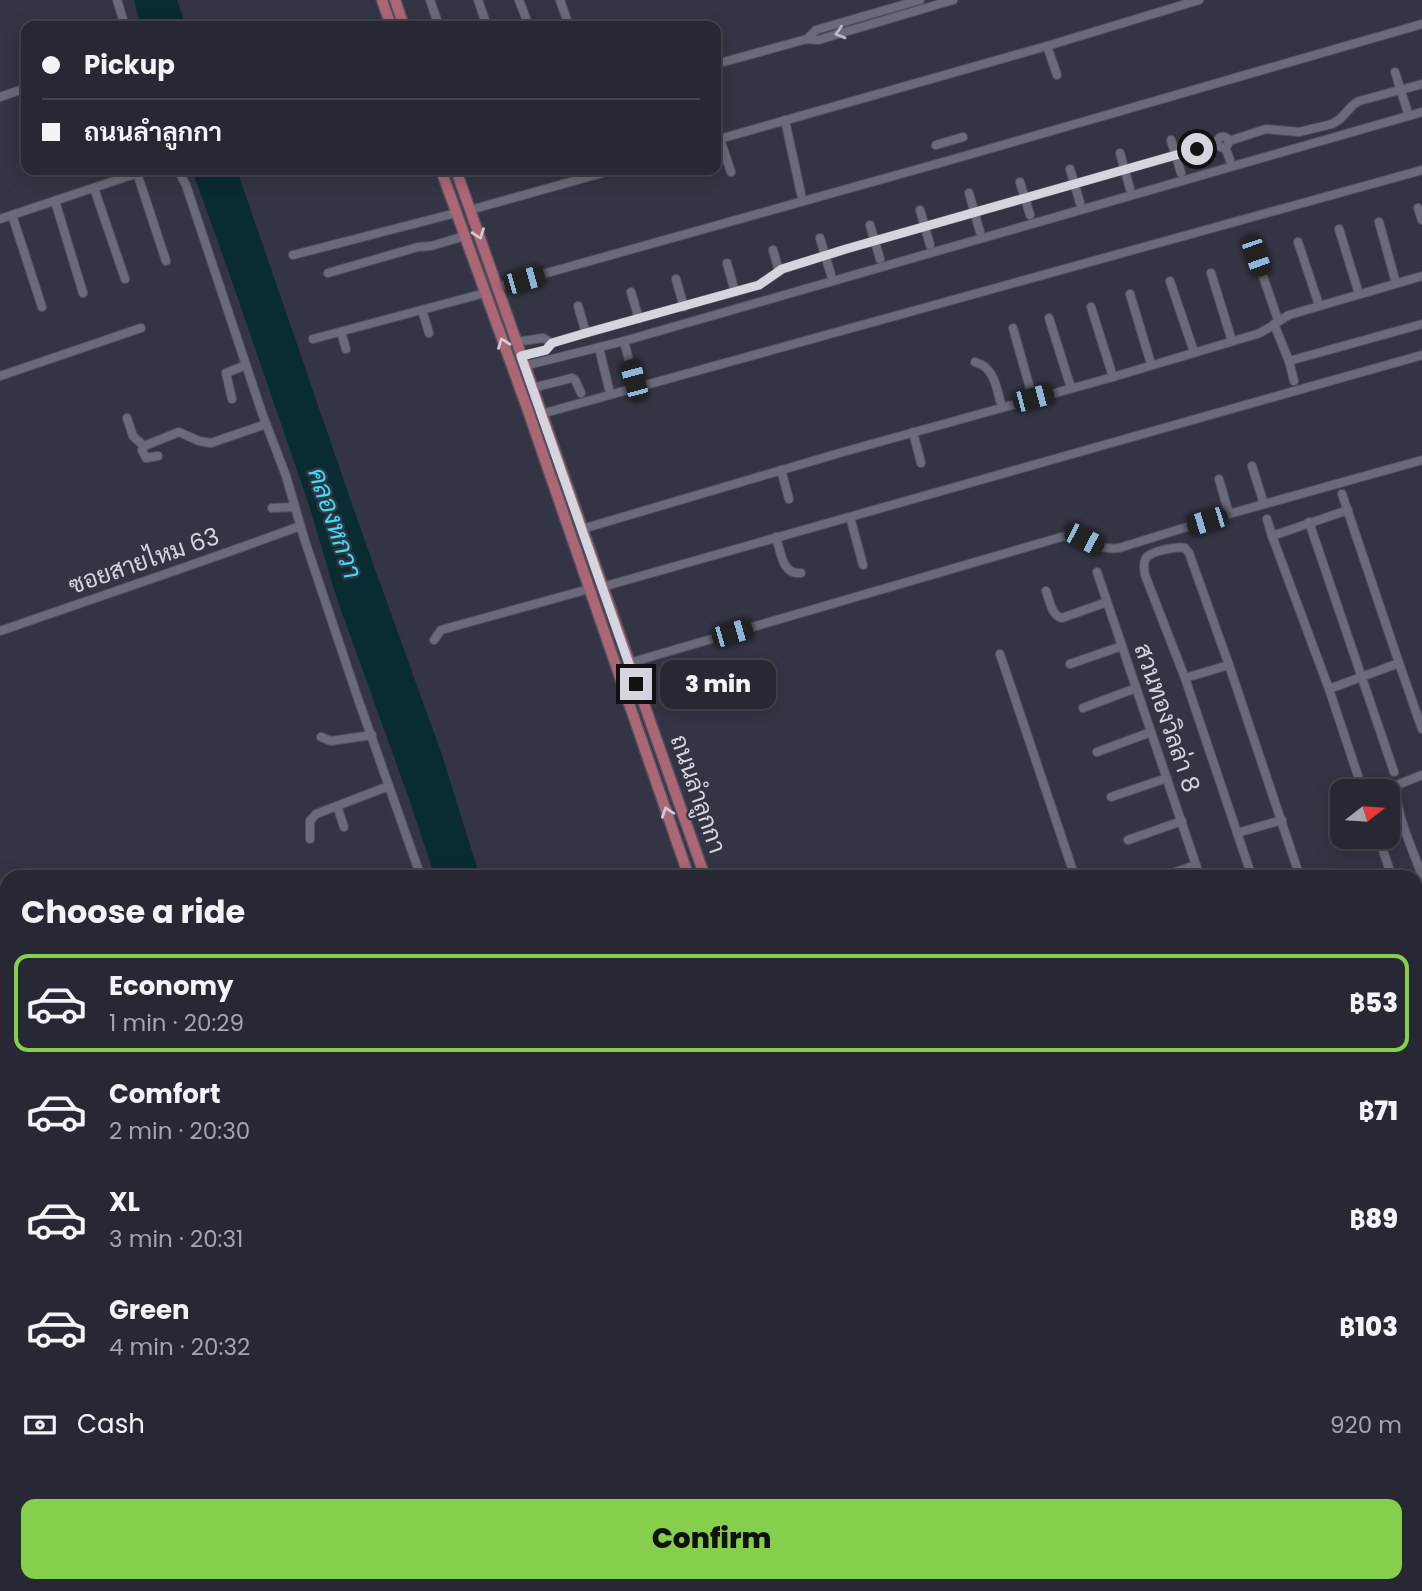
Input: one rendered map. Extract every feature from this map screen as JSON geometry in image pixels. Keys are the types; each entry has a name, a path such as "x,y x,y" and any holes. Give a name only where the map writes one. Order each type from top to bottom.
{"main road":[{"path":"382,0 389,21"},
{"path":"395,0 402,21"},
{"name":"ถนนลำลูกกา","path":"443,175 526,405 687,870"},
{"name":"ถนนลำลูกกา","path":"458,175 703,870"}],"street":[{"path":"117,0 123,21"},
{"path":"430,0 437,21"},
{"path":"478,0 485,21"},
{"path":"519,0 526,21"},
{"path":"559,0 567,21"},
{"path":"878,17 920,0"},
{"path":"721,63 807,39 816,30 953,0"},
{"path":"721,138 1199,0"},
{"path":"497,287 1422,24"},
{"path":"1047,46 1057,75"},
{"path":"1395,72 1407,110"},
{"path":"523,361 546,350 552,343 759,285 779,271 875,240 1266,130 1294,132 1332,124 1359,101 1422,84"},
{"path":"0,97 21,90"},
{"path":"523,361 599,348 1422,111"},
{"path":"785,120 801,194"},
{"path":"1219,124 1230,160"},
{"path":"936,145 963,137"},
{"path":"1171,140 1181,173"},
{"path":"948,142 954,159"},
{"path":"721,146 732,172"},
{"path":"1120,153 1130,189"},
{"path":"1070,169 1080,203"},
{"path":"541,414 1422,170"},
{"path":"0,219 131,175"},
{"path":"138,175 166,261"},
{"path":"181,175 286,476 300,526 419,870"},
{"path":"470,210 587,175"},
{"path":"1020,182 1030,215"},
{"path":"94,188 125,279"},
{"path":"970,193 980,232"},
{"path":"55,201 83,293"},
{"path":"1418,208 1422,220"},
{"path":"920,210 930,245"},
{"path":"293,255 456,213"},
{"path":"12,215 42,307"},
{"path":"1379,222 1396,283"},
{"path":"870,225 880,259"},
{"path":"1339,229 1359,294"},
{"path":"328,273 465,236"},
{"path":"820,239 831,275"},
{"path":"1298,242 1319,305"},
{"path":"773,250 779,271"},
{"path":"1256,256 1294,381"},
{"path":"727,263 735,292"},
{"path":"1211,273 1232,341"},
{"path":"582,529 913,432 1113,377 1264,331 1289,315 1319,305 1421,278"},
{"path":"676,279 684,307"},
{"path":"1170,281 1194,352"},
{"path":"631,292 639,319"},
{"path":"313,339 485,293"},
{"path":"1130,294 1152,364"},
{"path":"578,306 586,333"},
{"path":"1091,307 1113,377"},
{"path":"422,310 429,333"},
{"path":"1049,318 1071,388"},
{"path":"1289,361 1422,324"},
{"path":"0,376 141,328"},
{"path":"1013,328 1033,398"},
{"path":"341,332 346,349"},
{"path":"516,342 543,338 552,343"},
{"path":"624,341 634,380"},
{"path":"599,348 609,389"},
{"path":"602,587 1422,355"},
{"path":"975,362 983,365 992,374 1002,407"},
{"path":"232,399 226,374 246,365"},
{"path":"532,388 572,378 581,393"},
{"path":"127,418 133,436 144,446"},
{"path":"144,446 179,432 211,443 266,424"},
{"path":"913,432 921,463"},
{"path":"144,446 142,450 146,458 158,456"},
{"path":"629,663 1065,536 1077,536 1108,549 1119,548 1422,460"},
{"path":"1252,466 1264,504"},
{"path":"781,470 789,499"},
{"path":"1219,479 1229,514"},
{"path":"1342,494 1422,729"},
{"path":"272,508 295,507"},
{"path":"1272,536 1348,510"},
{"path":"850,517 863,565"},
{"path":"1267,519 1359,779"},
{"path":"1309,522 1394,772"},
{"name":"ซอยสายไหม 63","path":"0,631 300,526"},
{"path":"776,537 788,570 794,574 801,573"},
{"path":"1250,870 1185,678 1145,575 1145,559 1150,554 1178,546 1189,553 1298,870"},
{"name":"สวนทองวิลล่า 8","path":"1097,572 1198,870"},
{"path":"434,640 441,630 589,589"},
{"path":"1046,591 1054,613 1062,618 1108,602"},
{"path":"1070,664 1122,646"},
{"path":"1000,654 1073,870"},
{"path":"1329,689 1399,663"},
{"path":"1185,678 1229,665"},
{"path":"1083,708 1136,688"},
{"path":"1097,752 1152,732"},
{"path":"321,737 331,741 372,736"},
{"path":"1420,870 1395,792 1397,785 1422,775"},
{"path":"1111,797 1167,778"},
{"path":"310,839 309,827 313,816 390,786"},
{"path":"337,806 344,827"},
{"path":"1237,833 1282,820"},
{"path":"1128,840 1182,821"},
{"path":"1382,849 1390,870"},
{"path":"1181,870 1196,865"}],"water":[{"path":"134,0 177,0 184,21 140,21"},
{"name":"คลองหกวา","path":"194,175 239,175 442,755 478,870 433,870 337,599 308,502"}],"route":[{"path":"636,684 521,356 546,350 552,343 759,285 782,269 846,249 1197,149"}]}
